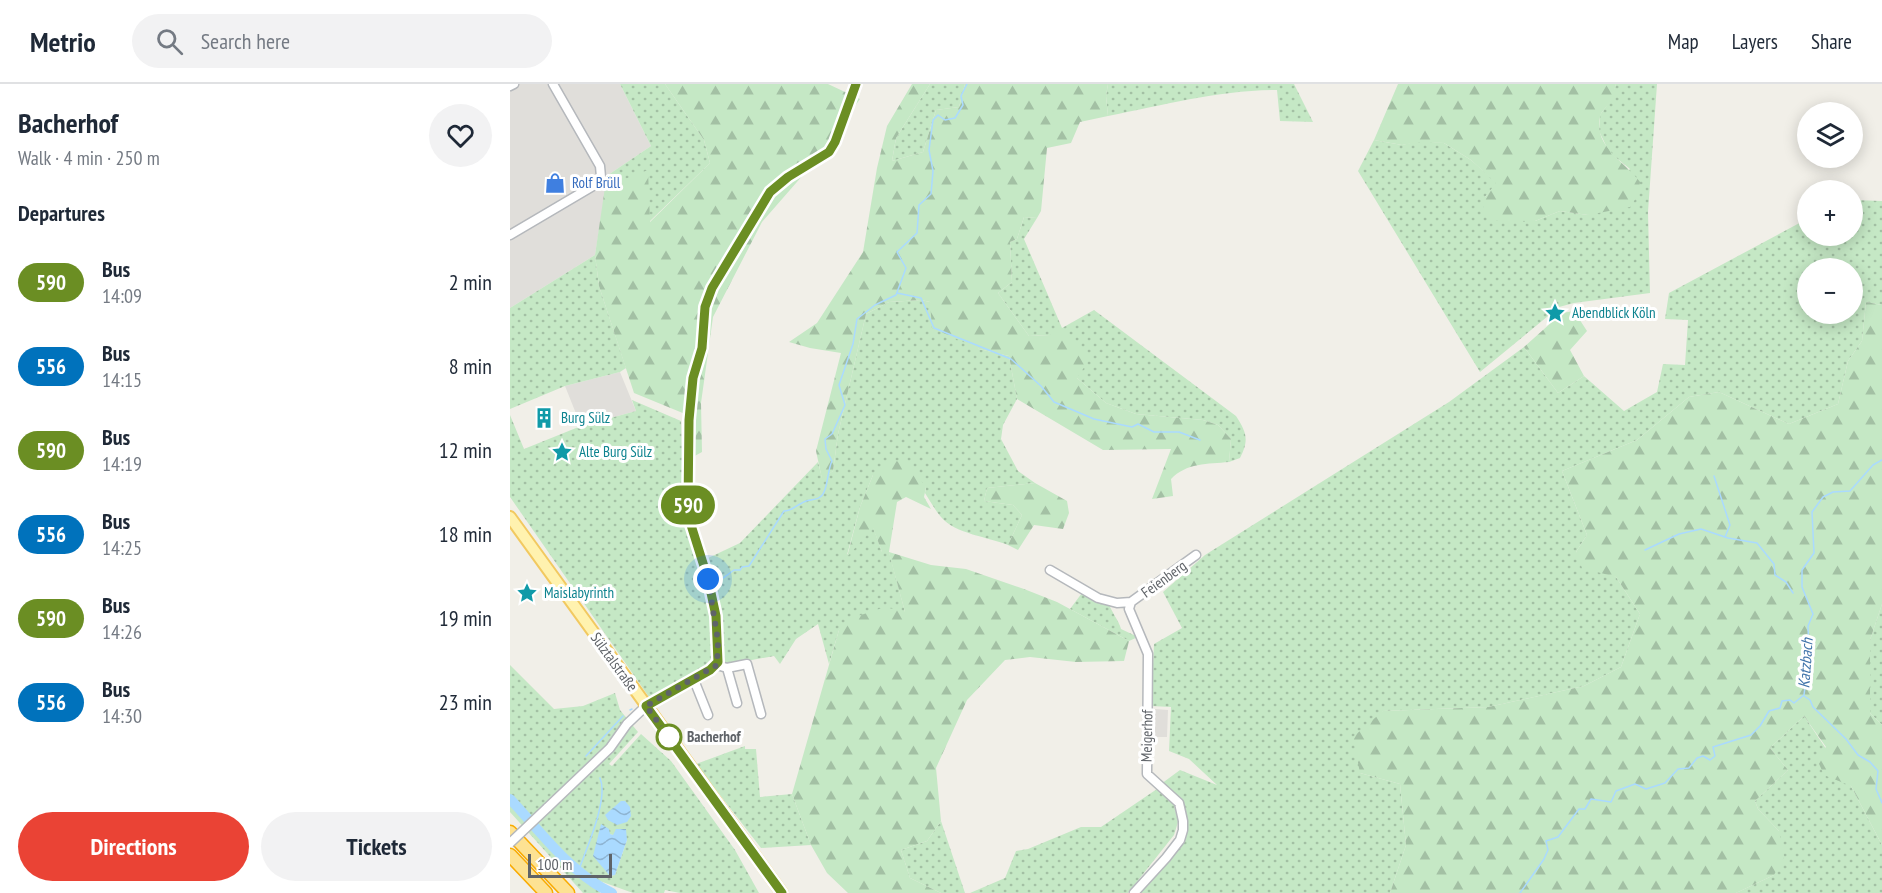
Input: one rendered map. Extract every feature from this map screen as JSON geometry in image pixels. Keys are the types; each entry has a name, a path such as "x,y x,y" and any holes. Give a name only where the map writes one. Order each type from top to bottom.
{"highway":[{"path":"510,832 568,893"},
{"path":"510,855 546,893"}],"main road":[{"name":"Sülztalstraße","path":"510,517 782,893"}],"street":[{"path":"510,235 593,186 601,177 600,166 553,84"},
{"path":"717,665 716,616 688,507 689,420 693,378 702,348 705,307 712,288 770,192 788,177 829,152 835,142 856,84"},
{"name":"Feienberg","path":"1050,570 1098,598 1117,603 1131,602 1196,555"},
{"name":"Feienberg","path":"1131,602 1129,609 1148,654"},
{"name":"Meigerhof","path":"1134,893 1166,858 1180,840 1183,830 1179,803 1147,774 1148,654"},
{"path":"510,843 610,748 627,724 646,706 717,665 727,668 747,664 761,714"},
{"path":"727,668 737,703"},
{"path":"694,680 708,716"}],"shaded area":[{"path":"510,84 620,84 651,146 608,175 595,255 510,308"},
{"name":"Burg Sülz","path":"620,372 636,411 581,426 565,386"},
{"path":"1155,709 1168,710 1167,737 1154,737"}],"green space":[{"path":"620,84 665,84 704,140 710,163 649,222 605,187 608,175 651,146"},
{"path":"665,84 828,84 860,99 817,159 762,222 713,317 701,403 702,452 691,458 690,416 634,393 599,286 595,255 605,187 648,170 650,222 710,163 704,140"},
{"path":"912,84 930,84 896,138 892,161 923,152 936,110 959,107 965,84 1108,84 1106,96 1108,116 1080,122 1071,143 1047,148 1041,211 1037,218 1024,217 1017,239 1010,242 1012,282 998,293 1029,336 1050,335 1062,329 1089,360 1077,378 1106,403 1136,414 1203,420 1218,425 1231,439 1229,462 1198,465 1183,470 1171,479 1173,496 1152,499 1171,449 1103,450 1017,399 1009,356 979,349 932,328 930,302 921,300 889,302 866,314 838,434 833,471 822,479 816,451 841,353 789,342 817,323 863,252 877,168 887,126"},
{"path":"930,84 965,84 959,107 936,110 923,152 892,161 896,138"},
{"path":"1108,84 1294,84 1313,122 1280,121 1277,90 1213,95 1108,116 1106,96"},
{"path":"1398,84 1616,84 1611,100 1601,115 1599,127 1606,145 1640,182 1638,195 1630,207 1588,215 1560,211 1535,221 1494,220 1483,210 1485,197 1496,183 1471,160 1444,143 1419,142 1402,145 1374,140"},
{"path":"1616,84 1657,84 1648,212 1650,293 1559,307 1480,372 1358,171 1374,140 1402,145 1419,141 1444,143 1471,160 1497,183 1485,197 1535,221 1560,211 1588,215 1630,169 1609,152 1599,131 1600,115 1610,101"},
{"path":"1863,200 1882,201 1882,305 1866,302 1862,341 1848,361 1838,404 1789,424 1719,392 1689,397 1637,440 1562,471 1587,535 1576,552 1616,577 1640,614 1621,667 1584,686 1488,707 1383,711 1360,773 1400,784 1406,845 1390,893 1139,893 1181,840 1187,822 1161,784 1180,770 1217,785 1189,759 1169,751 1171,707 1151,706 1154,644 1182,628 1163,592 1205,555 1449,402 1524,347 1558,393 1584,376 1624,411 1657,392 1663,364 1685,365 1688,320 1665,319 1669,293 1797,224 1797,246 1863,246"},
{"path":"1024,217 1037,218 1024,239 1062,328 1094,310 1236,416 1246,437 1240,458 1229,462 1231,439 1218,425 1203,420 1136,414 1106,403 1077,378 1050,335 1029,336 998,293 1012,282 1010,242 1017,239"},
{"path":"595,255 599,286 626,368 620,372 565,386 510,409 510,308"},
{"path":"921,300 930,302 979,349 1009,356 1017,399 1003,425 1001,439 1018,471 1035,483 987,488 984,501 1013,505 1022,515 1008,545 963,531 947,523 925,493 926,487 873,475 860,507 847,555 873,527 882,552 889,552 905,612 839,630 829,664 818,624 796,639 780,664 774,656 724,665 720,663 706,559 740,543 818,462 822,478 833,471 838,434 866,314 889,302"},
{"path":"1866,302 1882,305 1882,604 1870,640 1870,713 1882,725 1882,845 1851,786 1824,775 1816,757 1826,747 1804,716 1770,748 1788,770 1755,801 1758,809 1779,831 1784,857 1774,875 1736,893 1390,893 1406,845 1400,784 1360,773 1353,737 1383,711 1488,707 1584,686 1621,667 1640,614 1616,577 1582,568 1576,552 1587,535 1562,471 1637,440 1689,397 1719,392 1789,424 1838,404 1848,361 1862,341"},
{"path":"1574,311 1587,331 1570,350 1584,376 1558,393 1524,347 1562,313"},
{"path":"632,400 681,421 684,523 705,582 712,612 715,658 706,671 649,697 510,497 510,415 524,449 581,426 636,411"},
{"path":"890,460 907,463 926,487 924,497 931,509 906,497 897,502 889,552 931,565 966,569 1024,589 1057,602 1129,641 1124,661 1076,662 1030,657 1005,660 967,700 936,768 941,821 927,841 901,850 910,878 941,893 848,893 827,873 811,845 792,794 839,630 855,617 885,607 905,612 889,553 882,552 873,528 847,557 860,507 873,475"},
{"path":"1035,483 1067,501 1069,513 1063,529 1034,525 1018,550 1008,545 1022,515 1013,505 984,501 987,488"},
{"path":"1082,593 1108,602 1121,629 1138,637 1129,641 1070,609"},
{"path":"1882,604 1882,725 1870,713 1870,640"},
{"path":"510,665 554,709 583,706 615,693 620,710 638,732 609,764 612,766 641,734 671,761 735,850 759,893 680,893 665,890 664,893 633,893 597,880 600,893 583,893 510,812","holes":["610,834 627,840 615,875 610,876"]},
{"path":"1804,716 1851,786 1882,845 1882,893 1736,893 1774,875 1779,831 1758,809 1755,801 1788,770 1770,748"},
{"path":"745,746 745,749 756,749 760,797 792,794 811,845 761,848 696,764"},
{"path":"1157,789 1174,805 1178,822 1174,835 1128,893 970,893 1005,878 1016,851 1028,849 1081,827 1101,827"},
{"path":"941,821 965,893 941,893 910,878 901,850 927,841"}],"water":[{"path":"621,801 625,801 630,807 631,816 627,822 617,825 608,820 605,815"},
{"path":"601,824 613,835 616,829 626,829 627,840 615,875 610,876 593,856"}],"waterway":[{"path":"715,584 734,570 749,566 784,511 818,498 825,491 832,461 826,449 825,439 832,434 845,405 839,385 853,344 857,319 875,305 896,295 906,268 897,252 917,233 919,205 931,194 933,171 929,150 933,120 938,115 945,120 955,118 963,105 961,96 967,84"},
{"path":"897,293 921,298 934,328 1011,359 1041,386 1054,402 1094,419 1132,427 1138,424 1154,432 1179,432 1200,440"},
{"name":"Katzbach","path":"1520,893 1544,859 1548,850 1546,841 1558,837 1579,809 1585,809 1591,799 1611,802 1616,791 1635,784 1646,789 1665,783 1678,769 1689,768 1697,758 1703,756 1710,760 1715,756 1713,747 1751,735 1769,711 1780,708 1782,701 1790,700 1794,703 1804,695 1809,654 1808,626 1813,614 1802,587 1802,570 1814,553 1812,512 1823,497 1833,492 1850,491 1873,465 1882,460"},
{"path":"1714,476 1730,525 1725,537"},
{"path":"1645,550 1679,534 1701,529 1728,538 1757,543 1774,564 1775,575 1786,582 1793,593"},
{"path":"721,624 723,663"},
{"path":"701,680 719,670"},
{"path":"1804,696 1846,739 1858,755 1870,762 1878,771 1876,789 1882,803"},
{"path":"586,756 623,716"},
{"path":"578,872 599,811 602,787 600,778"},
{"path":"510,799 570,864 597,885 612,893"}],"bus line":[{"name":"590","path":"782,893 646,706 714,668 718,662 716,616 688,507 689,420 693,378 702,348 702,323 705,307 712,288 770,192 788,177 829,152 835,142 856,84"}],"place":[{"name":"Rolf Brüll","path":"555,183"},
{"name":"Abendblick Köln","path":"1555,313"},
{"name":"Burg Sülz","path":"544,418"},
{"name":"Alte Burg Sülz","path":"562,452"},
{"name":"Maislabyrinth","path":"527,593"},
{"name":"Bacherhof","path":"669,737"}],"route":[{"path":"669,737 646,706 717,665 716,616 708,579"}]}
